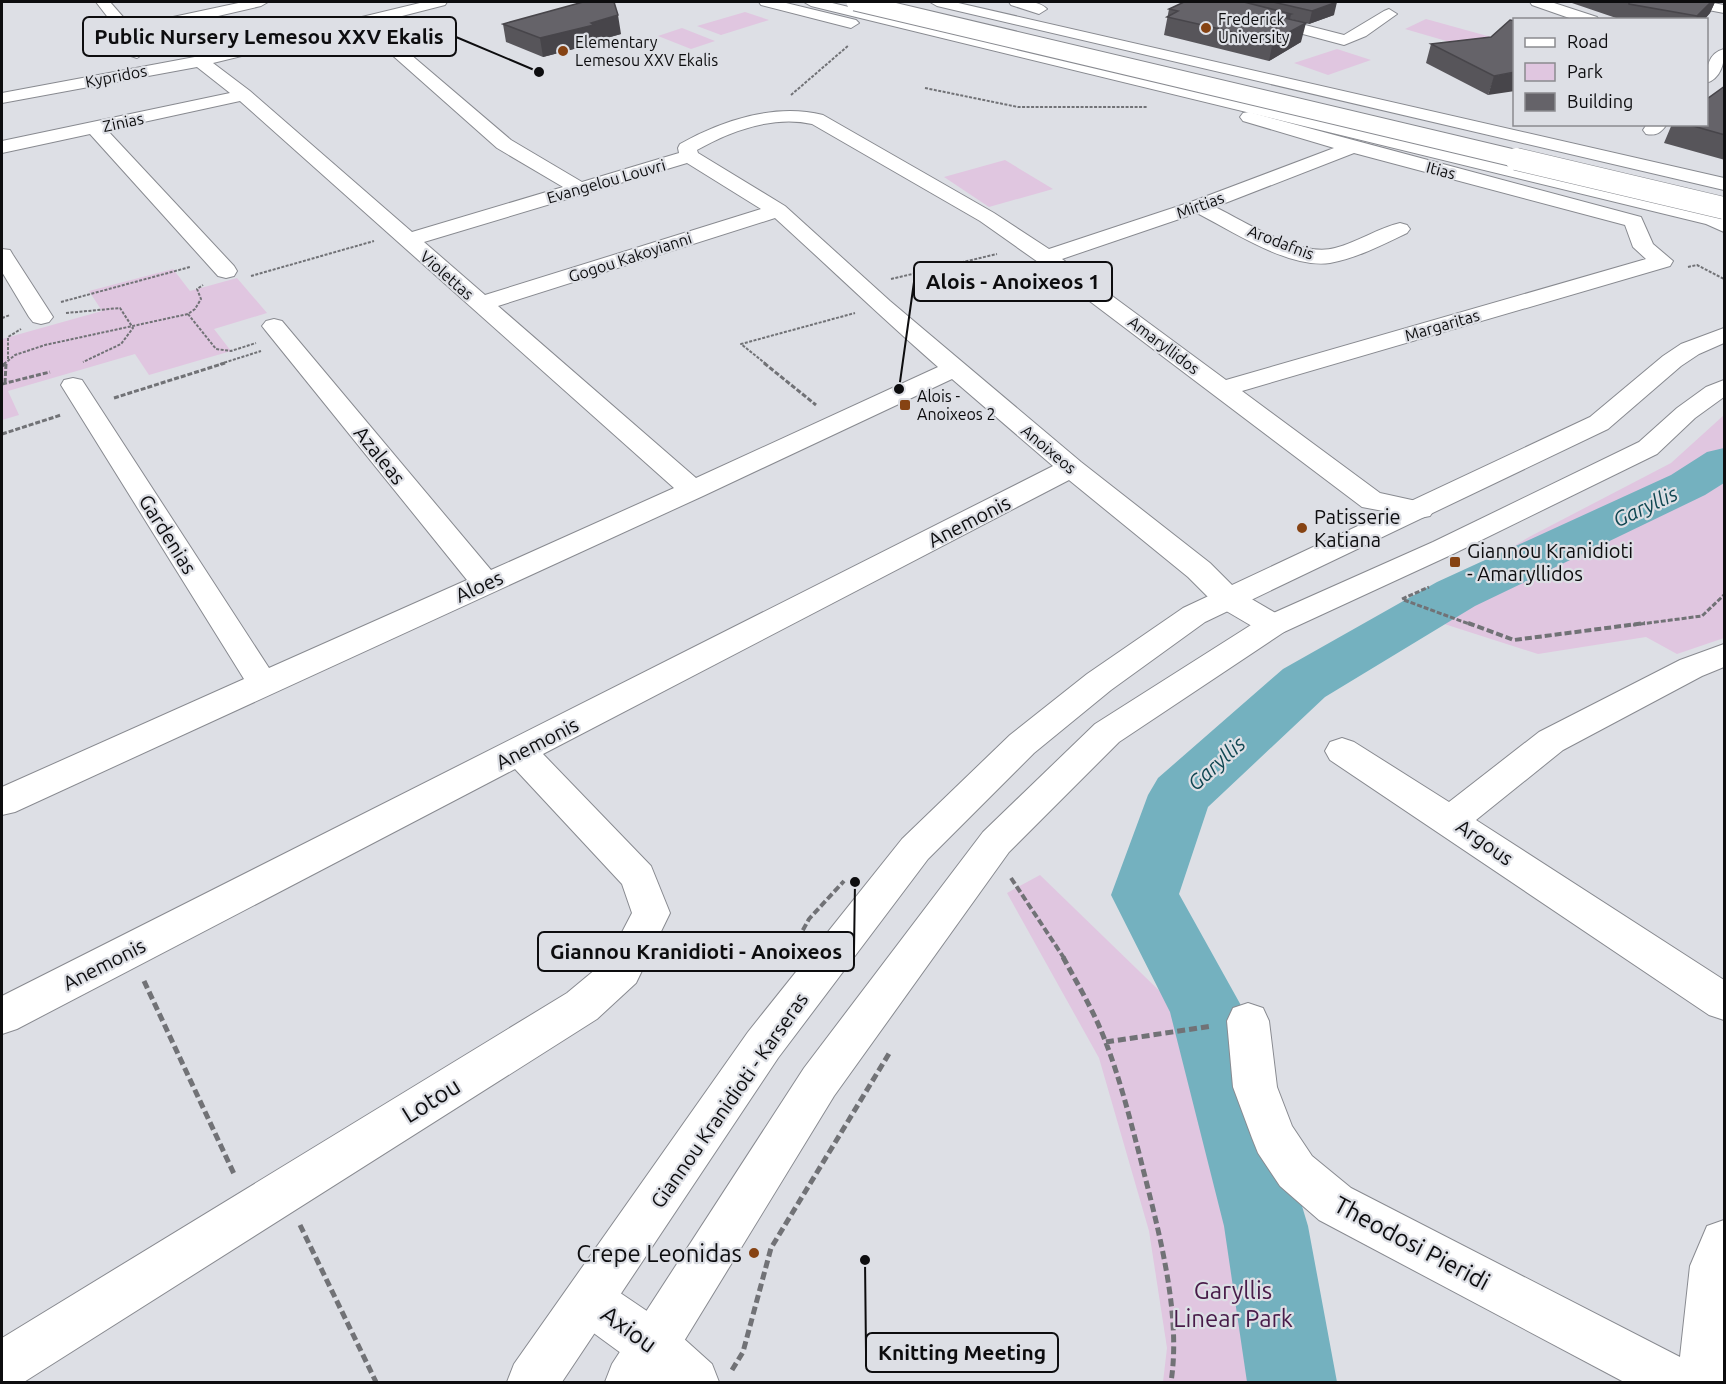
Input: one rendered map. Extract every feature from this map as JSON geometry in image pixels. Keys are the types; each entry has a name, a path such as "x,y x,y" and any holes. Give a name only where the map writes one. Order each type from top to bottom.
{"main road":[{"path":"103,2 127,32 147,70"},
{"path":"127,32 261,2"},
{"name":"Kypridos","path":"2,98 200,61 440,2"},
{"path":"766,2 851,23"},
{"path":"811,2 1117,74 1713,220 1725,226"},
{"path":"855,2 1725,208"},
{"path":"897,2 1725,196"},
{"path":"937,2 1725,184"},
{"path":"1016,2 1039,9"},
{"path":"1200,2 1335,39 1351,39 1372,23 1389,14"},
{"path":"1537,2 1586,18"},
{"path":"1687,2 1725,9"},
{"path":"348,24 397,51 504,144 579,188"},
{"path":"1708,45 1725,49"},
{"path":"1708,77 1725,54"},
{"name":"Violettas","path":"200,61 244,95 693,490"},
{"name":"Zinias","path":"2,147 244,95"},
{"name":"Evangelou Louvri","path":"404,237 689,156 687,148 706,136 792,114"},
{"name":"Amaryllidos","path":"792,114 817,119 987,217 1223,389 1378,513"},
{"name":"Itias","path":"1249,117 1353,147 1634,221 1644,248 1662,261"},
{"path":"95,128 228,270"},
{"name":"Mirtias","path":"1038,252 1198,206 1353,147"},
{"name":"Anoixeos","path":"689,156 778,210 863,286 882,306 1071,468 1199,570 1227,598 1273,625"},
{"name":"Arodafnis","path":"1198,206 1281,246 1306,256 1321,258 1400,229"},
{"name":"Gogou Kakoyianni","path":"481,304 778,210"},
{"path":"2,255 39,312"},
{"name":"Margaritas","path":"1223,389 1662,261"},
{"name":"Azaleas","path":"281,335 486,583"},
{"name":"Giannou Kranidioti - Karseras","path":"532,1383 763,1045 915,849 1022,744 1099,682 1194,615 1378,513 1420,510 1599,423 1672,361 1690,349 1725,335"},
{"name":"Aloes","path":"2,802 693,490 955,368"},
{"path":"642,1364 819,1082 996,842 1107,733 1273,625 1443,548 1648,448 1686,413 1725,388"},
{"name":"Gardenias","path":"80,396 263,684"},
{"name":"Anemonis","path":"2,1016 1071,468"},
{"name":"Argous","path":"1725,655 1691,668 1551,741 1450,821 1725,1002"},
{"path":"1341,751 1450,821"},
{"name":"Lotou","path":"2,1367 582,1006 622,971 651,913 638,877 520,752"},
{"name":"Theodosi Pieridi","path":"1248,1021 1255,1087 1274,1138 1296,1171 1335,1204 1675,1383"},
{"path":"1703,1383 1714,1266 1725,1243"},
{"name":"Axiou","path":"590,1301 642,1364 712,1377"}],"path":[{"path":"792,114 787,98 852,42 857,33 851,23"},
{"path":"925,88 1018,107 1152,107"},
{"path":"2,318 39,312 228,270 404,237"},
{"path":"863,286 1038,252"},
{"path":"197,291 196,289 228,270"},
{"path":"197,291 209,288"},
{"path":"5,383 6,364 8,359 15,355 45,345 188,314 201,299 197,291"},
{"path":"838,423 741,344 882,306"},
{"path":"39,312 120,308 131,325"},
{"path":"188,314 216,349 231,351 281,335"},
{"path":"2,434 80,396 281,335"},
{"path":"2,366 6,364"},
{"path":"1402,599 1514,640 1702,616 1725,595"},
{"path":"1004,888 1011,878 1063,957 1106,1042 1128,1112 1154,1212 1172,1310 1174,1363 1171,1383"},
{"path":"130,951 268,1202 376,1383"},
{"path":"1106,1042 1248,1021"},
{"path":"712,1377 743,1352 771,1248 891,1049"}],"green space":[{"path":"745,12 769,20 721,35 697,26"},
{"path":"1426,19 1491,37 1467,47 1405,29"},
{"path":"682,28 715,41 691,49 658,36"},
{"path":"1337,49 1371,60 1328,75 1294,63"},
{"path":"1005,160 1053,189 989,207 944,177"},
{"path":"173,269 190,291 237,278 267,313 214,329 231,351 149,375 135,354 8,391 19,415 2,420 2,339 102,311 89,291"},
{"path":"1724,415 1724,638 1677,654 1646,637 1538,654 1407,612 1529,537 1671,463"},
{"name":"Garyllis Linear Park","path":"1040,875 1238,1067 1302,1283 1318,1382 1163,1382 1167,1348 1149,1231 1099,1058 1007,893"}],"building":[{"path":"583,2 614,2 618,15 591,23 594,25 540,38 503,24"},
{"path":"1184,2 1244,2 1291,14 1280,17 1306,23 1273,41 1167,17 1178,11 1169,9"},
{"path":"1273,2 1337,2 1312,11"},
{"path":"1629,2 1711,2 1697,16 1629,4"},
{"path":"1510,20 1513,21 1513,72 1494,76 1431,44 1491,37"},
{"path":"1725,86 1725,135 1693,126 1708,126 1708,98"}],"waterway":[{"name":"Garyllis","path":"1292,1382 1266,1226 1206,1009 1145,895 1180,795 1304,683 1456,594 1688,485 1724,462"}],"place":[{"name":"Frederick University","path":"1206,28"},
{"name":"Elementary Lemesou XXV Ekalis","path":"563,51"},
{"name":"Public Nursery Lemesou XXV Ekalis","path":"539,72"},
{"name":"Alois - Anoixeos 1","path":"899,389"},
{"name":"Alois - Anoixeos 2","path":"905,405"},
{"name":"Patisserie Katiana","path":"1302,528"},
{"name":"Giannou Kranidioti - Amaryllidos","path":"1455,562"},
{"name":"Giannou Kranidioti - Anoixeos","path":"855,882"},
{"name":"Crepe Leonidas","path":"754,1253"},
{"name":"Knitting Meeting","path":"865,1260"}]}
